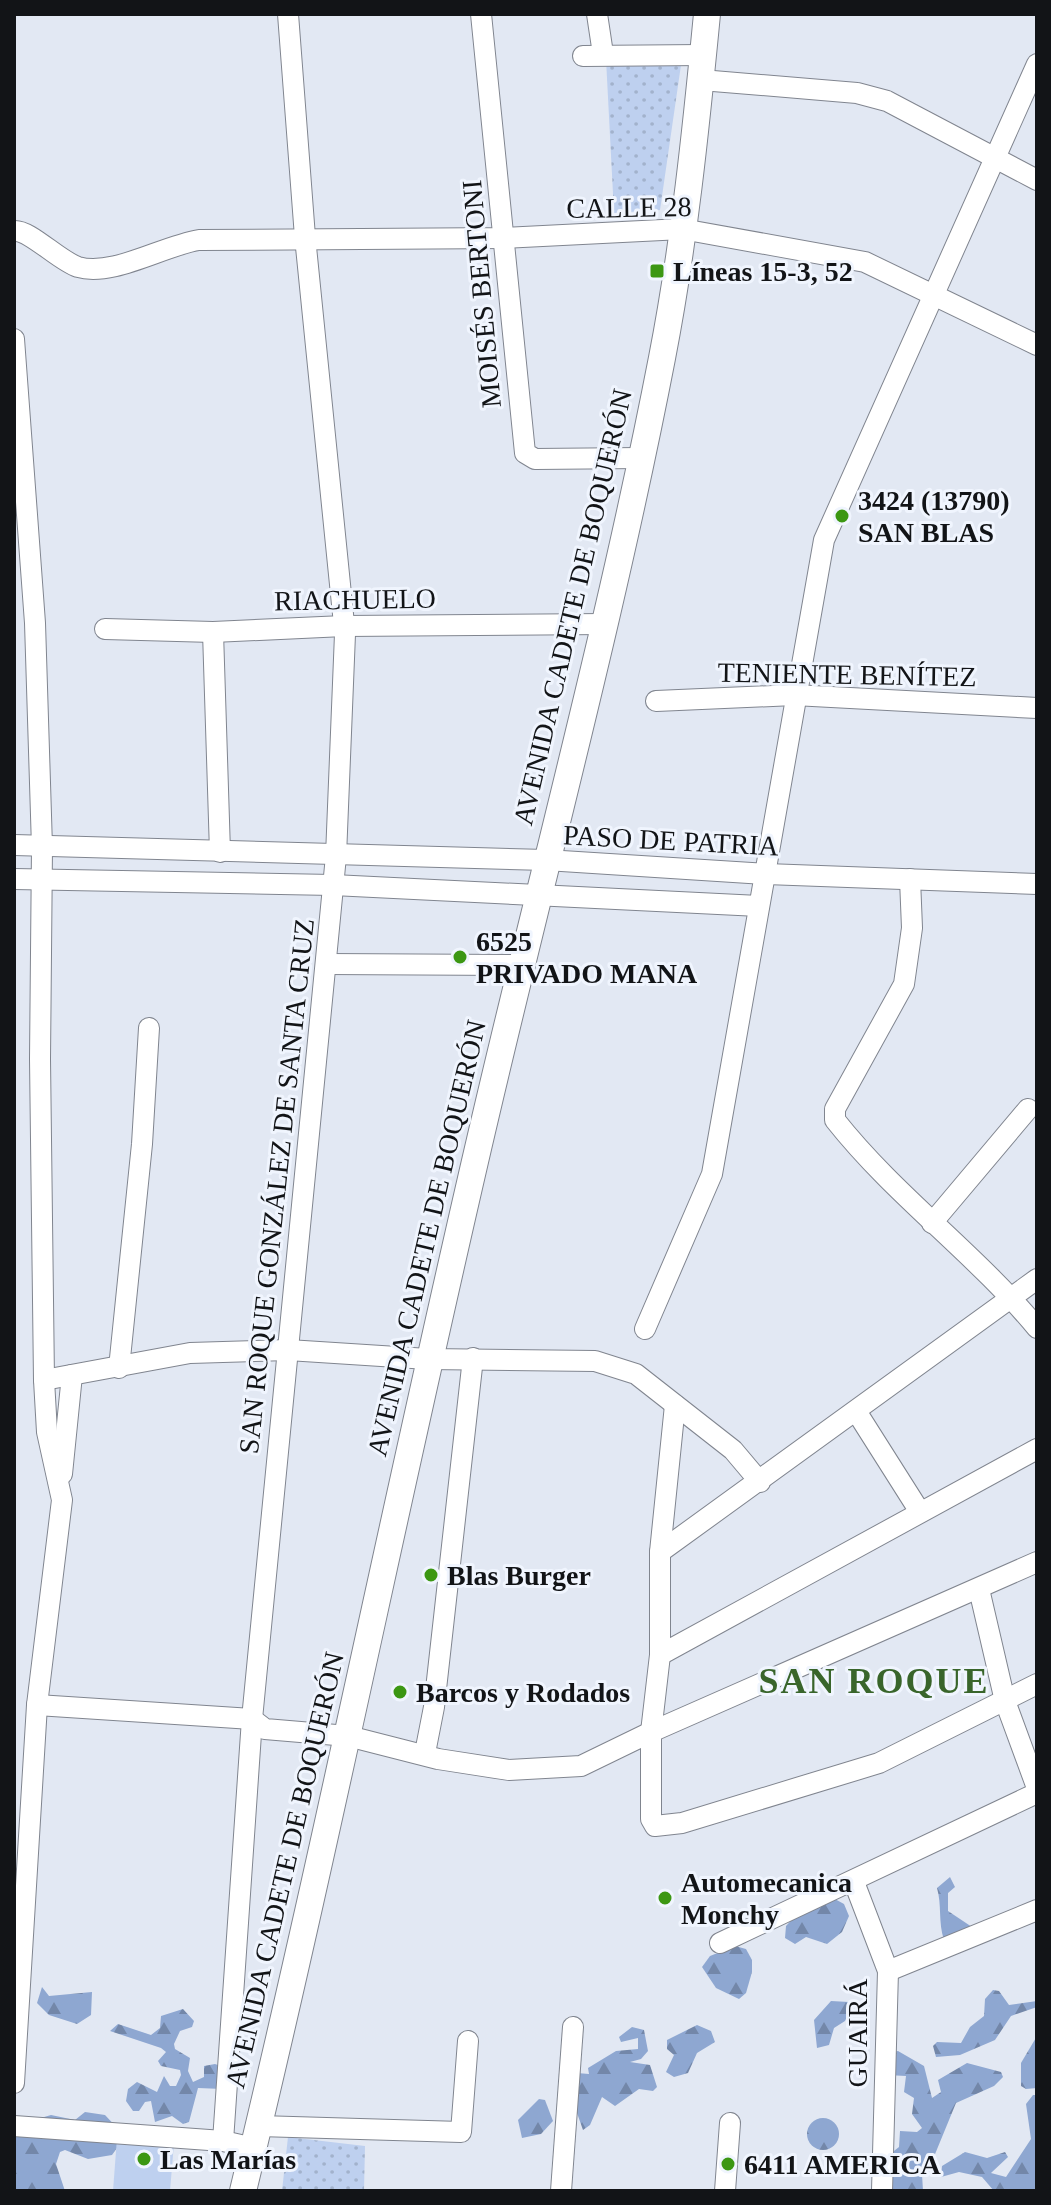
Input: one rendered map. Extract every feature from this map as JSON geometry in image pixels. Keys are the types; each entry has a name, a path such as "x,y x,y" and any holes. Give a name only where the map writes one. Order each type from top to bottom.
{"main road":[{"name":"AVENIDA CADETE DE BOQUERÓN","path":"243,2191 348,1736 428,1359 538,893 606,624 663,357 682,229 707,14"}],"street":[{"name":"SAN ROQUE GONZÁLEZ DE SANTA CRUZ","path":"223,2141 252,1719 336,856 344,626 305,237 288,14"},
{"name":"MOISÉS BERTONI","path":"481,14 525,453 535,459 640,458"},
{"path":"597,14 593,55 702,67 857,93 887,101 1037,180"},
{"path":"645,1329 712,1174 766,874 794,695 828,528 897,372 935,298 1037,64"},
{"name":"CALLE 28","path":"14,231 26,232 52,255 76,267 100,271 155,251 199,240 505,238 682,229 865,262 1037,345"},
{"path":"14,339 35,623 43,880 40,1059 44,1380 47,1432 61,1495"},
{"name":"RIACHUELO","path":"105,629 213,632 344,626 606,624"},
{"path":"213,632 220,852"},
{"name":"TENIENTE BENÍTEZ","path":"656,701 794,695 1037,708"},
{"name":"PASO DE PATRIA","path":"14,845 546,860 766,874 1037,884"},
{"path":"14,879 333,885 759,906"},
{"path":"910,879 912,928 904,984 833,1113 839,1126 932,1223 1012,1299 1037,1328"},
{"path":"326,964 521,965"},
{"path":"119,1368 142,1144 149,1028"},
{"path":"932,1223 1028,1109"},
{"path":"660,1552 1037,1279"},
{"path":"44,1380 190,1353 288,1350 428,1359 576,1359 616,1365 636,1374 733,1450 760,1482"},
{"path":"425,1753 434,1707 473,1358"},
{"path":"14,2083 37,1705 72,1375"},
{"path":"675,1405 660,1552 660,1655 651,1732 651,1819 655,1826 682,1823 879,1763 1037,1684"},
{"path":"856,1411 920,1512"},
{"path":"660,1655 1037,1449"},
{"path":"37,1705 252,1719 265,1729 348,1736 425,1753 438,1759 509,1770 558,1770 581,1766 651,1732 1037,1562"},
{"path":"720,1943 854,1882 1037,1791 1005,1701 979,1589"},
{"name":"GUAIRÁ","path":"854,1882 888,1971 882,2191"},
{"path":"888,1971 1037,1910"},
{"path":"561,2191 573,2027"},
{"path":"14,2126 223,2141 256,2137 461,2132 468,2041"},
{"path":"725,2191 730,2123"}],"green space":[{"path":"950,1877 955,1887 948,1893 948,1911 972,1927 944,1940 937,1888"},
{"path":"833,1898 844,1904 849,1916 842,1932 827,1944 806,1937 795,1944 785,1938 786,1926 799,1912"},
{"path":"735,1946 746,1949 752,1960 746,1993 739,1999 716,1988 702,1967 710,1956"},
{"path":"42,1987 49,1996 92,1992 91,2015 77,2024 49,2015 37,2003"},
{"path":"993,1990 999,1991 1009,2005 1037,2001 1037,2007 1011,2016 995,2040 960,2055 936,2057 933,2046 937,2042 961,2043 970,2027 984,2016 985,1999"},
{"path":"831,2001 849,2002 852,2006 845,2021 834,2028 829,2045 817,2048 814,2020"},
{"path":"183,2009 194,2021 192,2027 180,2031 175,2049 190,2058 188,2071 193,2082 204,2077 204,2066 215,2064 226,2068 222,2089 198,2088 189,2122 183,2124 172,2116 155,2122 151,2101 145,2102 139,2111 133,2111 126,2101 128,2089 137,2082 157,2092 164,2076 170,2086 176,2086 180,2070 161,2066 158,2061 166,2052 161,2048 110,2031 118,2024 151,2035 160,2028 161,2016"},
{"path":"697,2025 711,2031 715,2042 697,2053 688,2073 674,2077 666,2072 674,2055 667,2049 667,2040"},
{"path":"632,2027 644,2030 648,2051 641,2059 630,2062 650,2065 657,2087 653,2091 639,2089 615,2106 602,2097 590,2125 583,2130 577,2113 571,2113 577,2073 589,2074 588,2068 616,2051 638,2049 638,2038 621,2042 619,2037"},
{"path":"1037,2036 1037,2088 1026,2089 1021,2086 1021,2063"},
{"path":"898,2051 924,2066 932,2098 941,2092 938,2080 967,2063 1001,2072 1003,2077 994,2086 956,2103 933,2159 932,2170 922,2174 923,2191 893,2191 893,2178 883,2170 885,2158 899,2147 900,2131 917,2132 922,2128 912,2114 914,2098 904,2092 906,2076 887,2075 892,2052"},
{"path":"1033,2095 1037,2095 1037,2191 994,2191 982,2177 959,2172 941,2177 942,2166 965,2152 987,2158 1005,2152 1008,2157 991,2173 1006,2177 1031,2139 1026,2104"},
{"path":"539,2099 545,2100 553,2121 541,2134 522,2138 518,2120"},
{"path":"85,2112 105,2115 121,2132 119,2145 112,2155 88,2159 65,2150 60,2152 56,2164 65,2191 14,2191 14,2116 27,2122 51,2115 75,2120"},
{"path":"823,2118 835,2122 839,2134 835,2146 823,2150 811,2146 807,2134 811,2122"}],"shaded area":[{"path":"682,58 660,210 614,213 606,59"},
{"path":"288,2137 365,2146 364,2191 282,2191"},
{"name":"Las Marías","path":"117,2138 174,2143 170,2191 113,2191"}],"place":[{"name":"Líneas 15-3, 52","path":"657,271"},
{"name":"3424 (13790) SAN BLAS","path":"842,516"},
{"name":"6525 PRIVADO MANA","path":"460,957"},
{"name":"Blas Burger","path":"431,1575"},
{"name":"Barcos y Rodados","path":"400,1692"},
{"name":"Automecanica Monchy","path":"665,1898"},
{"name":"Las Marías","path":"144,2159"},
{"name":"6411 AMERICA","path":"728,2164"}],"district":[{"name":"SAN ROQUE","path":"874,1680"}]}
